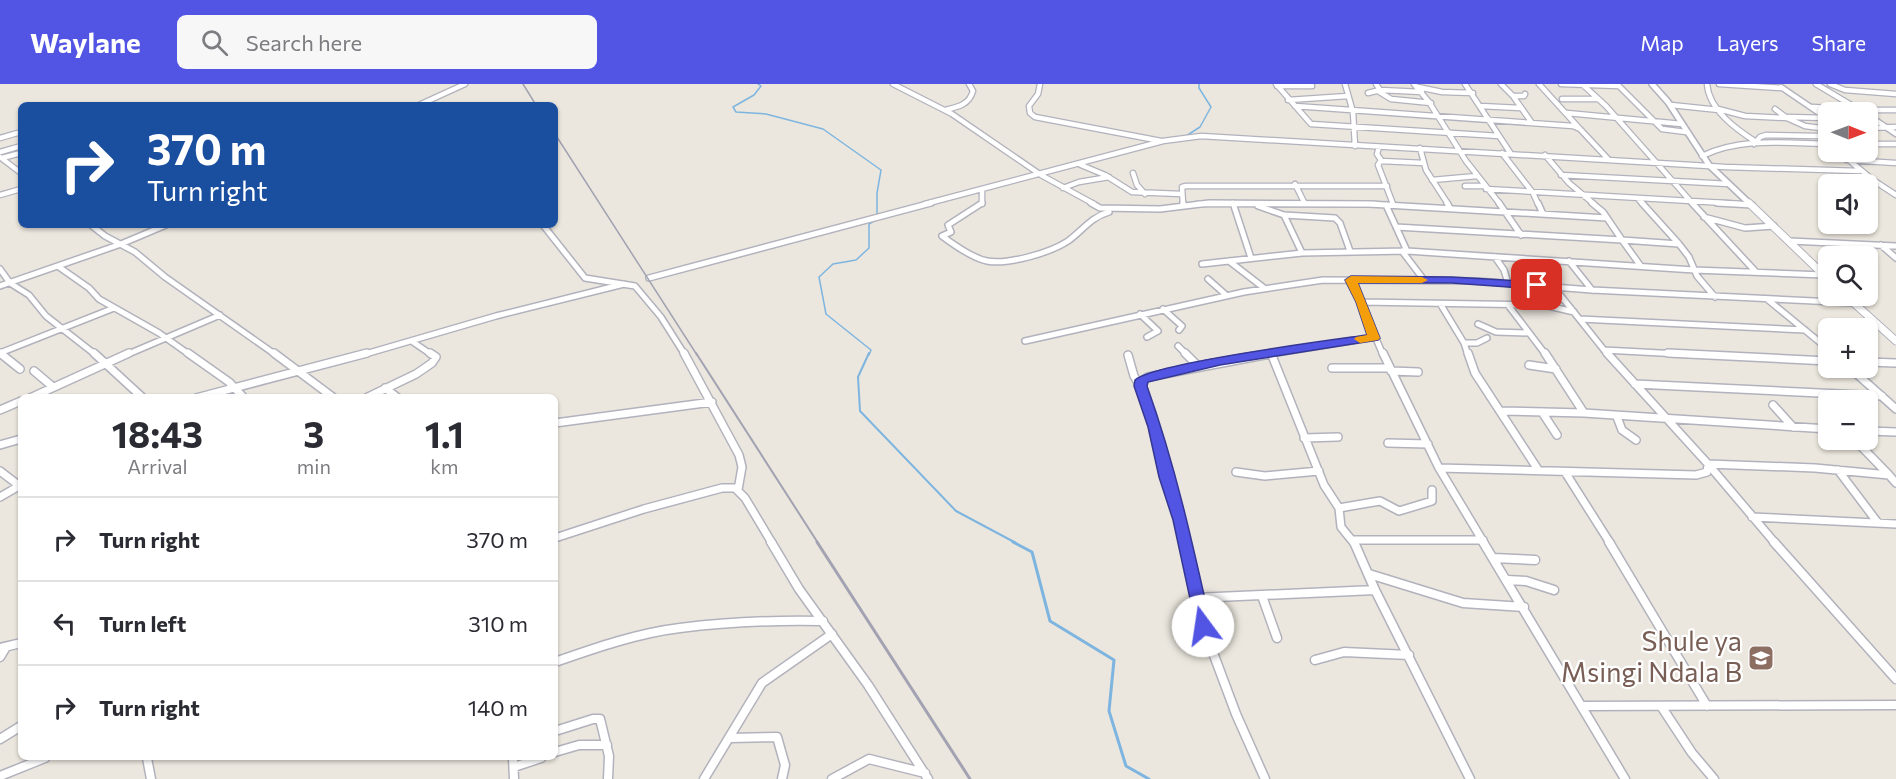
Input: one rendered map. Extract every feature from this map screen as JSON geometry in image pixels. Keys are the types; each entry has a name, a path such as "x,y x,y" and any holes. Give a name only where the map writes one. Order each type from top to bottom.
{"street":[{"path":"425,102 465,84"},
{"path":"893,84 945,110 1041,176 1100,208 1172,209 1199,203 1393,205 1607,218"},
{"path":"945,110 964,105 970,100 973,90 969,84"},
{"path":"1040,84 1039,93 1029,106 1030,113 1035,117 1163,141"},
{"path":"1345,84 1353,112 1355,146"},
{"path":"1376,84 1379,90 1390,99 1431,103"},
{"path":"1465,84 1511,154"},
{"path":"1501,84 1513,96 1532,123"},
{"path":"1539,84 1567,113 1574,125"},
{"path":"1561,84 1620,86 1663,129 1686,132"},
{"path":"1583,84 1756,272"},
{"path":"1652,84 1665,95 1693,145 1709,165 1818,269"},
{"path":"1707,84 1707,93 1725,118 1757,144"},
{"path":"1719,84 1782,88"},
{"path":"1777,84 1818,112"},
{"path":"1816,84 1846,102"},
{"path":"1830,84 1851,91 1896,94"},
{"path":"1276,85 1311,85 1321,97"},
{"path":"1276,85 1288,100 1303,112 1309,123 1353,127 1373,132 1499,136"},
{"path":"1416,86 1446,92 1473,93"},
{"path":"1416,86 1431,103 1459,151 1485,188 1507,211 1521,235"},
{"path":"1446,86 1443,89 1446,92"},
{"path":"1544,88 1551,87"},
{"path":"1368,93 1379,90 1422,92"},
{"path":"1513,96 1524,96 1525,94"},
{"path":"1288,100 1348,96"},
{"path":"1390,99 1392,103 1390,108 1394,114"},
{"path":"1562,99 1598,99"},
{"path":"1671,105 1718,109 1744,116 1818,119"},
{"path":"1294,106 1353,112 1574,125 1581,129 1608,159"},
{"path":"1480,106 1520,108"},
{"path":"1812,107 1818,107"},
{"path":"1775,109 1818,136"},
{"path":"1878,111 1896,110"},
{"path":"1567,113 1682,124"},
{"path":"1878,122 1896,134"},
{"path":"1807,127 1818,128"},
{"path":"1878,127 1896,127"},
{"path":"0,138 18,133"},
{"path":"649,278 1041,176 1163,141 1205,135 1355,146 1860,171"},
{"path":"1757,144 1760,137 1766,135 1818,136"},
{"path":"1693,145 1715,149 1757,144 1818,143"},
{"path":"1878,144 1896,144"},
{"path":"1379,147 1377,153 1381,160"},
{"path":"1,156 18,148"},
{"path":"1420,148 1432,180 1450,208"},
{"path":"1702,156 1715,149"},
{"path":"1,156 18,153"},
{"path":"1502,153 1533,193 1544,214"},
{"path":"1530,155 1549,162"},
{"path":"1545,155 1549,162 1607,218 1640,266"},
{"path":"1,156 18,170"},
{"path":"1381,160 1424,163"},
{"path":"1381,160 1378,165 1393,205"},
{"path":"1849,162 1896,195"},
{"path":"1878,162 1896,163"},
{"path":"1081,165 1109,177 1130,191 1145,194 1181,194"},
{"path":"1133,173 1138,187 1145,194"},
{"path":"1562,175 1729,184"},
{"path":"1432,180 1477,176"},
{"path":"1063,188 1080,182 1109,177"},
{"path":"1183,206 1181,194 1185,186 1295,184 1387,186"},
{"path":"1295,184 1305,204"},
{"path":"1880,185 1896,189"},
{"path":"1465,186 1533,193 1752,205"},
{"path":"0,195 18,190"},
{"path":"982,191 982,205 948,225 951,232 942,236 970,251 976,257 988,261 1001,261 1051,249 1070,240 1095,217 1121,210"},
{"path":"1638,199 1660,220 1689,257 1694,270 1714,297"},
{"path":"1233,203 1251,258"},
{"path":"1243,203 1284,214 1335,218 1340,223 1350,251"},
{"path":"1386,205 1404,251 1424,280"},
{"path":"1284,214 1302,253"},
{"path":"1704,217 1744,228 1774,226"},
{"path":"1396,227 1678,244"},
{"path":"96,228 147,260 165,277 329,394"},
{"path":"0,286 59,267 159,228"},
{"path":"546,228 585,278 637,287 661,317 712,402 742,462 738,490 799,589 832,634 927,776"},
{"path":"1790,241 1896,246"},
{"path":"1881,245 1896,258"},
{"path":"1202,264 1302,253 1404,251 1818,276"},
{"path":"1495,256 1504,270 1508,283"},
{"path":"1229,261 1264,288"},
{"path":"1569,261 1592,290"},
{"path":"1752,266 1774,273"},
{"path":"59,267 114,308 164,338 229,382 237,394"},
{"path":"0,269 10,283 29,295 46,316 107,363 139,394"},
{"path":"1208,279 1226,295"},
{"path":"1025,341 1226,295 1314,280 1508,283 1592,290 1818,301"},
{"path":"1351,280 1362,302 1374,338 1439,468 1625,779"},
{"path":"241,394 300,372 413,342 479,321 624,284"},
{"path":"1553,286 1604,350 1708,464 1896,679"},
{"path":"1542,305 1562,299"},
{"path":"1767,299 1818,341"},
{"path":"1362,302 1542,305 1574,312"},
{"path":"1441,305 1464,343 1475,373 1537,468"},
{"path":"1508,305 1558,370 1584,413"},
{"path":"1858,306 1896,341"},
{"path":"20,369 0,353 114,308"},
{"path":"1163,309 1180,322 1182,326 1179,330"},
{"path":"1140,314 1158,331 1147,337"},
{"path":"38,394 220,315"},
{"path":"1580,319 1805,330"},
{"path":"1478,324 1496,332 1529,333"},
{"path":"1140,386 1142,380 1148,377 1198,366 1374,338"},
{"path":"1464,343 1477,343 1487,338"},
{"path":"374,394 435,362 436,357 413,342"},
{"path":"1178,346 1198,366"},
{"path":"1604,350 1818,361"},
{"path":"1271,353 1294,405 1304,438 1324,485 1339,508 1341,527 1353,540 1375,590 1470,779"},
{"path":"1128,355 1133,367 1134,379 1140,386 1155,427 1180,520 1195,598 1203,626 1222,678 1265,779"},
{"path":"1878,362 1896,363"},
{"path":"1529,365 1546,365 1558,370"},
{"path":"1332,368 1418,372"},
{"path":"34,371 53,387"},
{"path":"1862,378 1896,409"},
{"path":"1635,384 1882,396"},
{"path":"385,388 393,394"},
{"path":"0,410 18,402"},
{"path":"558,423 712,402"},
{"path":"1773,405 1793,427"},
{"path":"1501,411 1584,413 1617,417 1818,428"},
{"path":"1542,412 1557,435"},
{"path":"1617,417 1622,430 1636,440"},
{"path":"1878,431 1896,432"},
{"path":"1304,438 1338,436"},
{"path":"0,446 18,440"},
{"path":"1388,443 1428,444"},
{"path":"1865,450 1896,483"},
{"path":"1708,464 1777,465 1889,475"},
{"path":"1701,474 1708,470 1708,464"},
{"path":"1439,468 1537,468 1565,471 1701,474 1718,478"},
{"path":"1838,470 1878,523"},
{"path":"0,471 18,484"},
{"path":"1236,472 1243,475 1260,475 1319,471"},
{"path":"1565,471 1707,706"},
{"path":"0,497 18,487"},
{"path":"558,537 644,509 715,490 727,487 738,490"},
{"path":"1339,508 1380,501 1400,511 1432,501 1432,490"},
{"path":"1752,517 1896,524"},
{"path":"1353,540 1483,540"},
{"path":"1494,558 1535,560"},
{"path":"1369,574 1405,583 1456,601 1524,607"},
{"path":"1508,580 1526,582 1554,590"},
{"path":"1195,598 1375,590"},
{"path":"1262,596 1277,638"},
{"path":"558,661 595,648 678,628 778,620 823,621"},
{"path":"704,779 731,738 740,717 762,683 832,634"},
{"path":"0,657 3,647 18,644"},
{"path":"1315,660 1344,652 1409,655"},
{"path":"1582,706 1896,705"},
{"path":"1661,706 1692,753 1714,779"},
{"path":"558,730 598,718 609,756 608,779"},
{"path":"0,739 18,728"},
{"path":"731,738 777,736 785,765 782,779"},
{"path":"558,752 579,745 607,745"},
{"path":"844,777 860,762 872,759 927,776"},
{"path":"0,776 40,760"},
{"path":"147,760 151,779"},
{"path":"513,762 514,779"}],"waterway":[{"path":"758,84 761,86 754,95 733,107 736,112 766,114 823,129 881,170 877,193 877,217"},
{"path":"1186,136 1200,127 1211,107 1199,88 1199,84"},
{"path":"869,355 871,350 826,314 819,277 833,264 856,260 869,248 869,224 874,221"},
{"path":"869,353 858,377 860,411 956,511 1016,543"},
{"path":"1013,542 1032,552 1050,621 1114,660 1109,711 1126,766 1149,779"}],"railway":[{"path":"523,84 534,102"},
{"path":"558,139 697,355"},
{"path":"696,353 818,543"},
{"path":"817,542 970,779"}],"slow traffic":[{"path":"1360,339 1374,338 1362,302 1351,280 1422,280"}],"place":[{"name":"Shule ya Msingi Ndala B","path":"1761,658"}],"route":[{"path":"1203,626 1195,598 1180,520 1155,427 1140,382 1154,375 1220,362 1374,338 1362,302 1351,280 1452,280 1537,285"}]}
